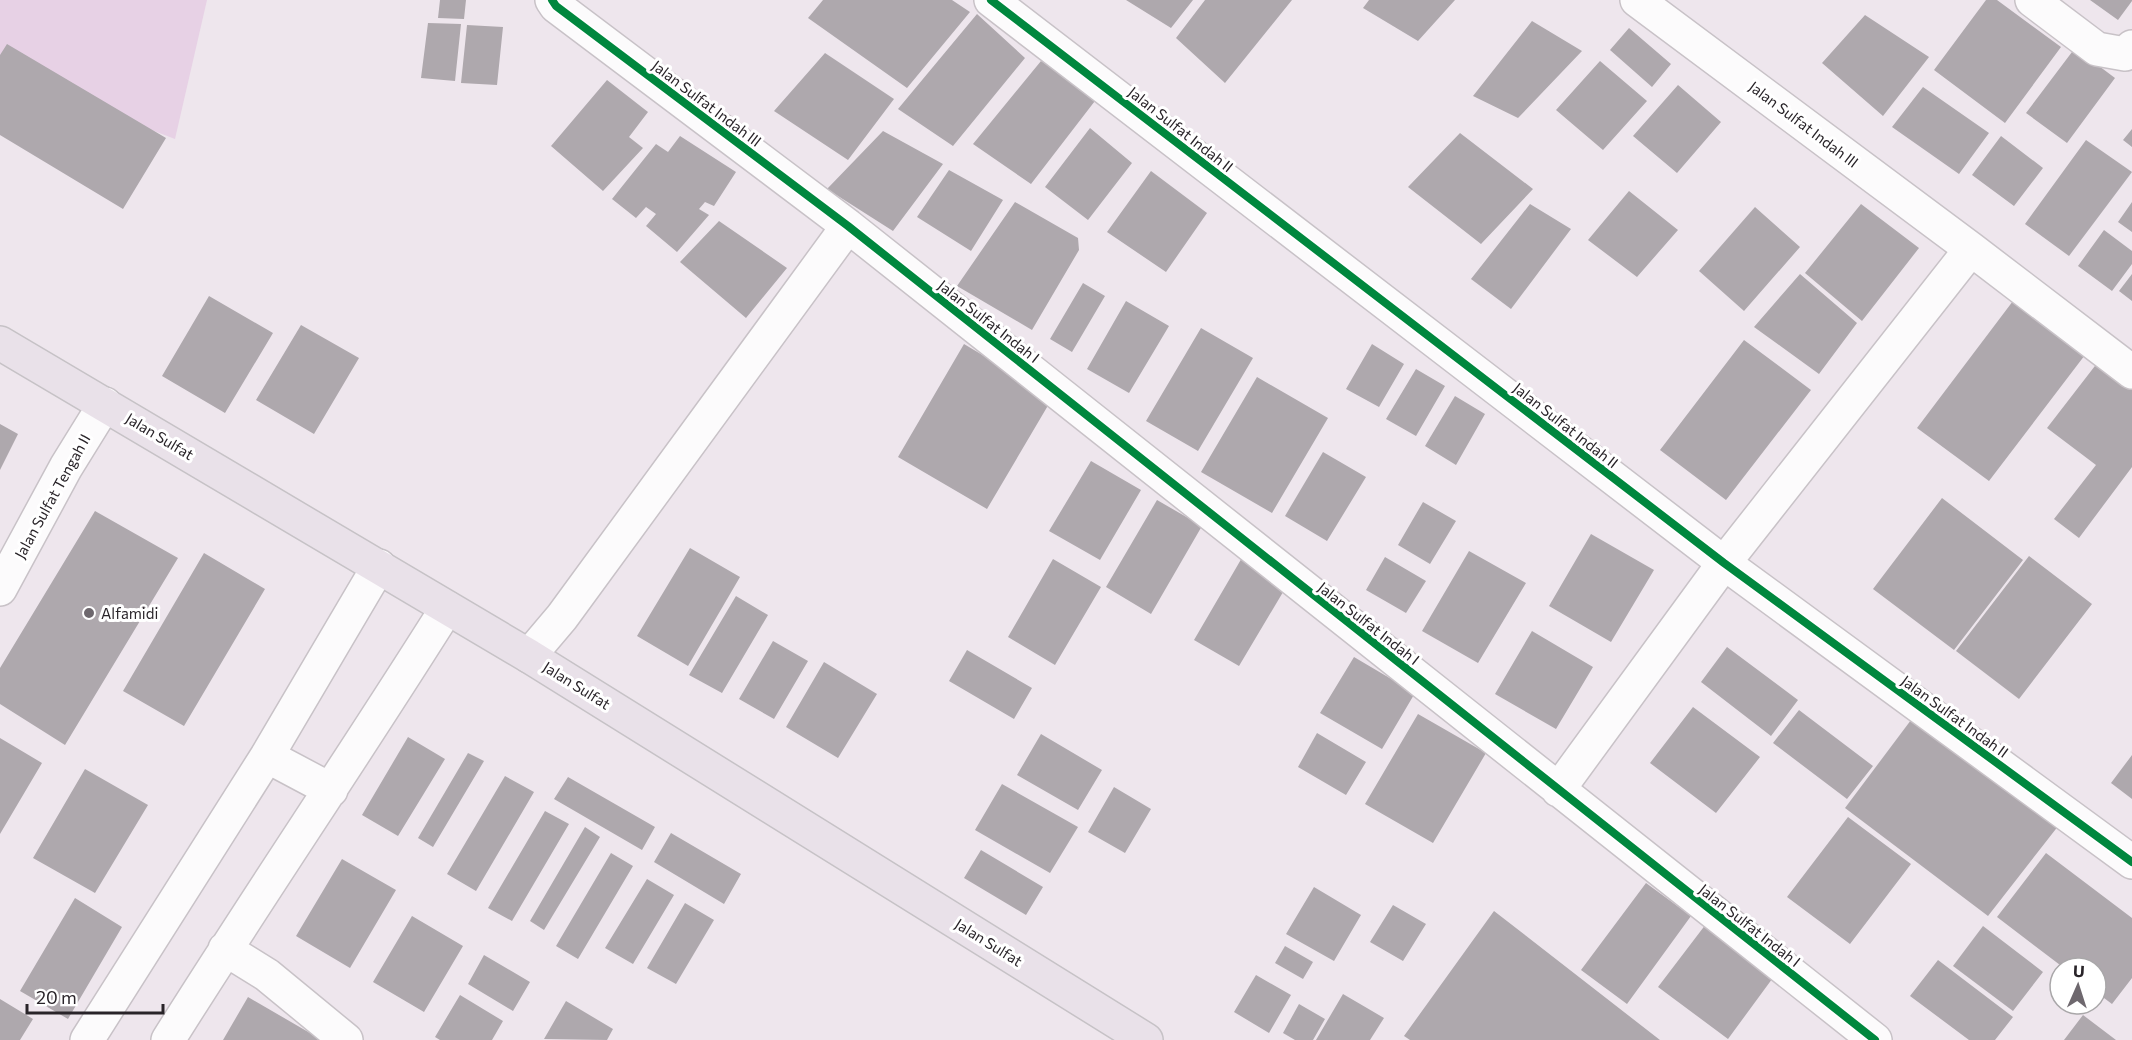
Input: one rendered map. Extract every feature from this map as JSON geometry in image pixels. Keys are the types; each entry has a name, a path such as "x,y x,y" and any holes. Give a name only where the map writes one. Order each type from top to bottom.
{"main road":[{"name":"Jalan Sulfat","path":"0,343 529,656 1146,1040"}],"street":[{"name":"Jalan Sulfat Indah III","path":"552,0 556,6 848,226"},
{"name":"Jalan Sulfat Indah II","path":"991,0 1724,563 2132,862"},
{"name":"Jalan Sulfat Indah III","path":"1637,0 2132,372"},
{"path":"2032,0 2097,49 2125,54 2132,47"},
{"path":"529,656 568,608 848,226"},
{"name":"Jalan Sulfat Indah I","path":"848,226 1875,1040"},
{"path":"1558,790 1724,563 1971,249"},
{"name":"Jalan Sulfat Tengah II","path":"0,589 66,467 105,404"},
{"path":"87,1040 267,756 379,566"},
{"path":"168,1040 447,608"},
{"path":"267,756 331,790"},
{"path":"225,949 267,975 346,1040"}],"shaded area":[{"path":"0,0 207,0 175,139 0,72"}],"building":[{"path":"440,0 466,0 464,19 438,18"},
{"path":"823,0 952,0 970,12 907,88 808,18"},
{"path":"1126,0 1193,0 1171,28"},
{"path":"1205,0 1292,0 1225,83 1176,38"},
{"path":"1369,0 1455,0 1418,41 1363,8"},
{"path":"1986,0 1997,0 2061,47 2005,123 1934,70"},
{"path":"2090,0 2132,0 2132,1 2118,20"},
{"path":"977,14 1025,58 953,146 898,109"},
{"path":"1865,15 1929,57 1883,116 1822,63"},
{"path":"1532,21 1582,51 1518,118 1473,96"},
{"path":"428,23 461,24 455,81 421,78"},
{"path":"467,25 503,27 497,85 461,83"},
{"path":"1629,28 1671,64 1652,87 1610,50"},
{"path":"7,44 166,138 123,209 0,135 0,55"},
{"path":"2075,48 2115,78 2067,143 2026,113"},
{"path":"825,53 894,99 848,160 774,111"},
{"path":"1041,61 1098,97 1031,184 973,144"},
{"path":"1600,61 1647,101 1603,150 1556,110"},
{"path":"607,80 648,112 629,137 643,148 603,191 551,146"},
{"path":"1678,85 1721,122 1677,173 1633,136"},
{"path":"1923,87 1989,133 1959,174 1892,127"},
{"path":"1090,128 1132,163 1088,220 1045,187"},
{"path":"2132,129 2132,147 2123,140"},
{"path":"883,131 943,164 893,231 827,189"},
{"path":"1460,133 1533,189 1481,244 1408,187"},
{"path":"680,136 736,172 714,206 705,202 699,209 709,215 677,252 646,226 656,214 646,207 636,218 612,199 656,144 668,152"},
{"path":"2001,136 2043,168 2014,206 1972,175"},
{"path":"2086,140 2132,172 2069,256 2025,224"},
{"path":"949,170 1003,200 971,251 917,217"},
{"path":"1151,171 1207,213 1166,272 1107,232"},
{"path":"1629,191 1678,230 1637,277 1588,240"},
{"path":"1015,202 1078,238 1079,250 1032,330 957,286"},
{"path":"2132,202 2132,232 2118,222"},
{"path":"1530,204 1571,229 1511,309 1471,279"},
{"path":"1861,204 1919,248 1862,321 1805,273"},
{"path":"1755,207 1800,247 1744,311 1699,271"},
{"path":"719,221 787,268 746,318 680,262"},
{"path":"2104,230 2132,251 2132,264 2112,291 2078,266"},
{"path":"1800,274 1857,323 1819,374 1754,327"},
{"path":"2132,274 2132,301 2119,291"},
{"path":"1083,283 1105,296 1072,352 1050,339"},
{"path":"209,296 273,333 225,413 162,376"},
{"path":"2016,297 2088,351 1989,481 1917,428"},
{"path":"1126,301 1169,326 1129,393 1087,369"},
{"path":"301,325 359,358 314,434 256,400"},
{"path":"1201,328 1253,358 1198,451 1146,421"},
{"path":"1744,340 1811,390 1726,500 1660,450"},
{"path":"964,344 1053,397 987,509 898,457"},
{"path":"1372,344 1404,364 1379,407 1346,389"},
{"path":"2098,362 2132,388 2132,467 2079,538 2054,519 2096,465 2047,428"},
{"path":"1416,369 1445,386 1416,436 1386,419"},
{"path":"1257,377 1328,418 1272,513 1201,472"},
{"path":"1455,396 1485,414 1456,465 1425,446"},
{"path":"0,424 18,434 0,470"},
{"path":"1323,452 1366,477 1327,541 1285,516"},
{"path":"1091,461 1141,490 1100,560 1049,531"},
{"path":"1942,498 2023,560 1954,650 1873,589"},
{"path":"1157,500 1202,526 1151,614 1106,587"},
{"path":"1423,502 1456,521 1430,564 1398,545"},
{"name":"Alfamidi","path":"95,511 178,558 65,745 0,704 0,668"},
{"path":"1591,534 1654,570 1611,642 1549,606"},
{"path":"690,548 740,577 688,666 637,636"},
{"path":"1469,551 1526,583 1478,663 1422,631"},
{"path":"204,553 265,589 184,726 123,691"},
{"path":"1243,556 1289,582 1239,666 1194,640"},
{"path":"2029,556 2092,604 2019,699 1956,651"},
{"path":"1385,557 1426,581 1406,613 1366,590"},
{"path":"1053,559 1101,587 1055,665 1008,637"},
{"path":"736,596 768,615 722,693 689,675"},
{"path":"1532,631 1593,667 1556,729 1495,694"},
{"path":"773,641 808,661 774,719 739,699"},
{"path":"1727,647 1798,700 1771,736 1701,682"},
{"path":"967,650 1032,688 1014,719 949,681"},
{"path":"1354,657 1415,693 1382,749 1320,713"},
{"path":"824,662 877,694 838,758 786,727"},
{"path":"1693,707 1760,757 1716,813 1650,763"},
{"path":"1799,710 1873,766 1847,799 1773,743"},
{"path":"1418,714 1486,753 1433,843 1365,804"},
{"path":"1914,716 2059,825 1988,916 1845,808"},
{"path":"1317,733 1366,762 1346,795 1298,767"},
{"path":"1041,734 1102,770 1078,810 1017,775"},
{"path":"408,737 445,759 398,836 362,815"},
{"path":"0,738 42,763 0,834"},
{"path":"468,753 484,761 433,847 418,838"},
{"path":"2132,755 2132,799 2111,783"},
{"path":"85,769 148,805 95,893 33,858"},
{"path":"505,776 534,792 476,891 447,874"},
{"path":"568,777 655,827 642,850 554,799"},
{"path":"1002,784 1078,827 1050,873 975,830"},
{"path":"1114,787 1151,809 1125,853 1088,832"},
{"path":"545,811 569,824 512,921 488,908"},
{"path":"1848,817 1911,864 1850,944 1787,897"},
{"path":"585,827 600,837 544,930 530,921"},
{"path":"671,833 741,874 724,904 654,862"},
{"path":"981,850 1043,887 1026,915 964,878"},
{"path":"611,853 633,866 578,959 556,946"},
{"path":"2046,853 2132,918 2132,978 2112,1004 2108,1001 2108,956 2048,956 1997,917"},
{"path":"342,859 396,890 350,968 296,936"},
{"path":"647,879 674,895 633,964 605,948"},
{"path":"1646,883 1691,916 1627,1004 1581,970"},
{"path":"1314,887 1361,915 1334,961 1286,934"},
{"path":"75,898 122,927 68,1019 20,991"},
{"path":"685,903 714,920 676,984 647,968"},
{"path":"1393,905 1426,924 1403,961 1370,942"},
{"path":"1494,911 1660,1040 1410,1040 1404,1036"},
{"path":"412,916 463,946 424,1012 373,982"},
{"path":"1706,924 1775,975 1728,1039 1658,987"},
{"path":"1983,926 2043,972 2013,1011 1953,966"},
{"path":"1285,946 1313,962 1303,979 1275,963"},
{"path":"484,955 530,982 513,1011 468,984"},
{"path":"1938,960 2013,1017 1995,1040 1969,1040 1910,996"},
{"path":"1256,975 1291,995 1269,1033 1234,1012"},
{"path":"1343,994 1384,1018 1370,1040 1316,1040"},
{"path":"460,995 503,1021 492,1040 440,1040 435,1037"},
{"path":"248,997 322,1040 223,1040"},
{"path":"0,999 33,1019 20,1040 0,1040"},
{"path":"566,1001 613,1029 607,1040 544,1039"},
{"path":"1299,1004 1325,1019 1313,1040 1295,1040 1283,1033"},
{"path":"2084,1016 2116,1040 2064,1040"}],"cycle path":[{"path":"552,0 556,6 848,226 1875,1040"},
{"path":"991,0 1724,563 2132,862"}],"place":[{"name":"Alfamidi","path":"89,613"}]}
